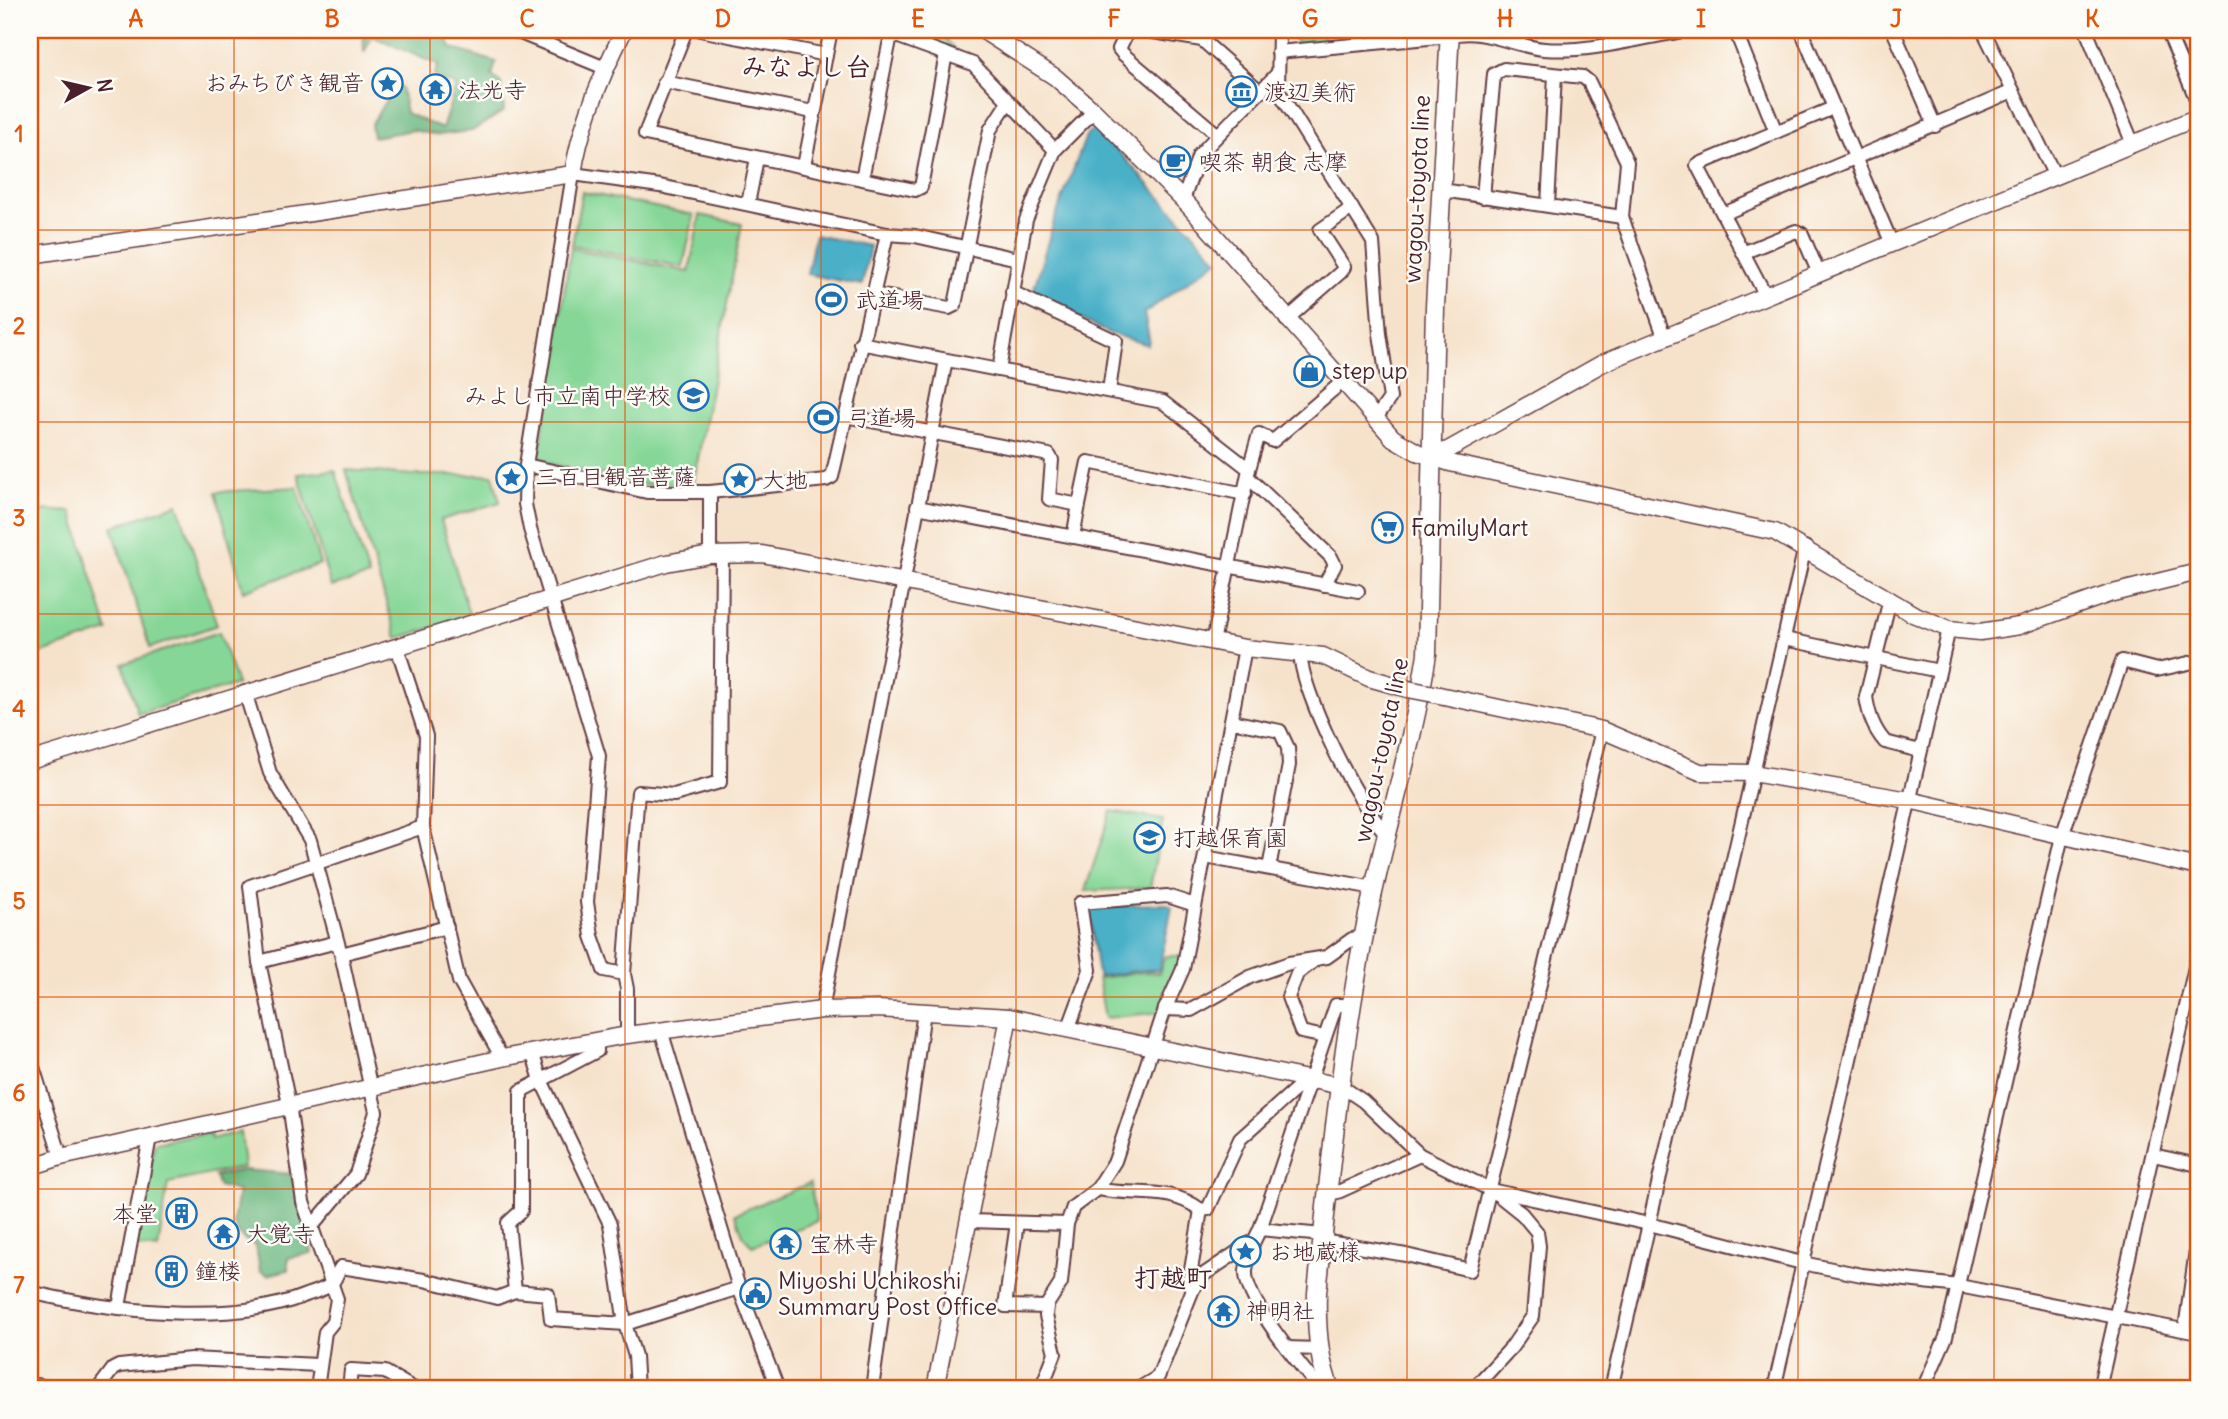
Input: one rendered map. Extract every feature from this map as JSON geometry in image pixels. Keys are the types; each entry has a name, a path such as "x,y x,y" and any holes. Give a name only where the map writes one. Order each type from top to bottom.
{"main road":[{"name":"wagou-toyota line","path":"1329,1387 1319,1349 1316,1313 1327,1194 1351,1005 1374,888 1420,701 1427,654 1431,454 1450,33"}],"street":[{"path":"513,30 605,68"},
{"path":"624,30 605,68 575,158 526,466 525,504 550,601 599,756 587,902 592,936 604,970 624,974"},
{"path":"686,30 645,134 920,189 946,54"},
{"path":"700,30 826,55"},
{"path":"804,166 831,30"},
{"path":"982,30 1055,77 1094,111 1182,200 1393,439 1417,452 1431,454 1450,463 1748,524 1775,532 1805,547 1932,624 1949,629 1980,632 2019,626 2109,594 2198,572"},
{"path":"1128,30 1119,49 1123,54 1218,135"},
{"path":"1140,30 1202,40 1261,92"},
{"path":"1279,30 1278,90 1373,242 1380,334 1390,398 1376,418"},
{"path":"1278,52 1450,33 1476,33 1544,49 1572,49 1689,30"},
{"path":"1735,30 1776,132"},
{"path":"1801,30 1892,244"},
{"path":"1893,30 1935,126"},
{"path":"1983,30 2055,176"},
{"path":"2086,30 2133,144"},
{"path":"2168,30 2198,103"},
{"path":"862,179 885,32 973,64 1055,150"},
{"path":"1483,197 1494,74 1504,69 1583,77 1589,82 1627,162 1622,217 1665,339"},
{"path":"1182,200 1199,155 1278,73"},
{"path":"1548,205 1555,75"},
{"path":"664,82 813,112"},
{"path":"1723,214 1935,126 2013,90"},
{"path":"872,294 953,307 990,130 1008,102"},
{"path":"1766,296 1697,165 1833,108"},
{"path":"999,370 1026,220 1055,150 1094,111"},
{"path":"1431,454 1448,450 1573,377 2198,117"},
{"path":"748,204 757,158"},
{"path":"30,255 573,174 660,186 1018,259"},
{"path":"1442,190 1622,217"},
{"path":"1286,320 1344,267 1320,230 1352,208"},
{"path":"1745,252 1796,231 1802,234 1819,274"},
{"path":"526,466 646,492 710,492 826,480 832,477 860,343 887,234"},
{"path":"1012,292 1116,341 1109,391"},
{"path":"860,343 1163,402 1249,472 1331,557 1335,565 1324,585"},
{"path":"822,1010 946,360"},
{"path":"1213,642 1259,434 1273,441 1341,383"},
{"path":"845,416 1049,454 1052,460 1049,499 1079,505"},
{"path":"1073,537 1088,462 1245,494"},
{"path":"627,1034 627,989 624,974 638,792 674,795 720,782 716,555 710,492"},
{"path":"917,507 1358,591"},
{"path":"1611,1389 1805,547"},
{"path":"30,761 666,563 716,555 762,554 1245,648 1323,656 1369,678 1408,689 1602,730 1700,772 1752,773 1909,800 2198,867"},
{"path":"1890,599 1866,697 1871,722 1885,742 1920,751"},
{"path":"1774,1389 1949,629"},
{"path":"1784,639 1939,671"},
{"path":"397,647 426,736 423,827 459,981 502,1058"},
{"path":"1041,1389 1056,1348 1046,1316 1047,1307 1061,1283 1067,1224 1073,1207 1097,1189 1119,1149 1165,1009 1183,970 1245,648"},
{"path":"1300,652 1301,671 1343,767 1378,826 1388,835"},
{"path":"1923,1389 1946,1337 1959,1286 2062,836 2122,661 2157,670 2198,661"},
{"path":"245,692 270,773 310,840 339,948 376,1112 366,1150 344,1191 314,1224"},
{"path":"1231,721 1280,730 1288,748 1289,765 1269,868"},
{"path":"1260,1229 1322,1238 1470,1270 1602,730"},
{"path":"317,1389 318,1365 325,1332 333,1322 337,1299 330,1285 314,1224 303,1202 289,1104 259,962 250,886 423,827"},
{"path":"1205,857 1374,888"},
{"path":"1069,1027 1090,970 1080,903 1167,896 1195,905"},
{"path":"259,962 447,927"},
{"path":"1165,1009 1191,1010 1250,977 1289,963 1335,954 1352,939 1363,937"},
{"path":"2099,1389 2198,954"},
{"path":"1315,960 1297,974 1288,997 1301,1032 1325,1037"},
{"path":"1329,1387 1317,1386 1287,1348 1249,1288 1244,1257 1260,1229 1336,1005 1351,1005"},
{"path":"30,1167 61,1157 289,1104 627,1034 822,1010 924,1011 1009,1017 1069,1027 1308,1081 1341,1086 1363,1101 1420,1155 1491,1190 1522,1214 1537,1232 1539,1246 1533,1316 1511,1348 1473,1389"},
{"path":"872,1389 924,1011"},
{"path":"936,1389 1009,1017"},
{"path":"661,1030 739,1288 778,1389"},
{"path":"515,1291 508,1223 521,1211 521,1090 597,1051 597,1040"},
{"path":"532,1052 541,1080 610,1224 625,1324 635,1356 638,1389"},
{"path":"30,1056 61,1157"},
{"path":"1097,1189 1120,1194 1158,1191 1190,1202 1201,1210 1208,1209 1240,1139 1308,1081"},
{"path":"119,1307 150,1137"},
{"path":"1327,1194 1338,1192 1420,1155"},
{"path":"2153,1155 2198,1164"},
{"path":"1491,1190 1649,1224 1802,1263 1862,1275 1959,1286 2116,1315 2198,1334"},
{"path":"1193,1289 1189,1282 1201,1210"},
{"path":"970,1221 1067,1224"},
{"path":"1017,1223 1005,1306 1047,1307"},
{"path":"2185,1329 2198,1236"},
{"path":"1138,1389 1158,1377 1193,1289 1203,1275 1244,1257"},
{"path":"30,1292 119,1307 169,1312 248,1310 279,1306 330,1285 341,1267 424,1280 497,1298 515,1291 548,1294 551,1319 625,1324 739,1288"},
{"path":"1287,1348 1319,1349"},
{"path":"98,1389 119,1366 191,1359 318,1365"},
{"path":"349,1389 351,1370 385,1372 414,1389"},
{"path":"33,1389 37,1385 59,1389"}],"green space":[{"path":"363,30 444,30 451,48 496,62 492,76 501,83 504,111 472,131 436,135 413,130 373,137 371,125 395,85 401,87 406,113 442,129 456,86 434,76 438,65 372,36 364,53"},
{"path":"892,30 937,30 961,55"},
{"path":"1292,30 1323,30 1324,43 1297,45"},
{"path":"582,192 694,215 683,267 572,245"},
{"path":"700,215 742,224 693,485 646,485 538,461 571,248 689,272"},
{"path":"335,470 369,576 331,587 298,474"},
{"path":"346,470 413,475 493,475 500,502 441,520 470,617 397,638"},
{"path":"297,487 320,564 243,591 216,492"},
{"path":"178,504 217,625 150,648 112,527"},
{"path":"30,512 72,512 108,631 30,657"},
{"path":"219,632 237,684 138,714 123,664"},
{"path":"1111,811 1163,820 1150,888 1085,891"},
{"path":"1165,956 1182,956 1161,1012 1105,1018 1098,978 1159,973"},
{"path":"240,1132 244,1167 168,1183 158,1249 136,1246 155,1143 210,1133 211,1139"},
{"path":"244,1170 293,1174 312,1253 288,1258 288,1270 268,1275 260,1271 256,1246 242,1238 233,1223 238,1191 218,1186 215,1176"},
{"path":"810,1183 817,1221 752,1246 743,1235 735,1214"}],"water":[{"path":"1096,127 1218,260 1144,313 1148,345 1109,333 1032,295 1054,221 1086,136"},
{"path":"815,235 870,246 862,285 807,274"},
{"path":"1167,904 1172,907 1159,970 1098,976 1089,910 1094,906"}],"place":[{"name":"おみちびき観音","path":"387,83"},
{"name":"法光寺","path":"435,90"},
{"name":"渡辺美術","path":"1241,92"},
{"name":"喫茶 朝食 志摩","path":"1176,162"},
{"name":"武道場","path":"832,300"},
{"name":"step up","path":"1309,371"},
{"name":"みよし市立南中学校","path":"694,396"},
{"name":"弓道場","path":"824,418"},
{"name":"三百目観音菩薩","path":"512,477"},
{"name":"大地","path":"739,480"},
{"name":"FamilyMart","path":"1388,528"},
{"name":"打越保育園","path":"1150,838"},
{"name":"本堂","path":"181,1214"},
{"name":"大覚寺","path":"223,1234"},
{"name":"宝林寺","path":"786,1244"},
{"name":"お地蔵様","path":"1246,1252"},
{"name":"鐘楼","path":"172,1271"},
{"name":"Miyoshi Uchikoshi Summary Post Office","path":"755,1294"},
{"name":"神明社","path":"1223,1311"}],"district":[{"name":"みなよし台","path":"806,67"},
{"name":"打越町","path":"1173,1278"}]}
